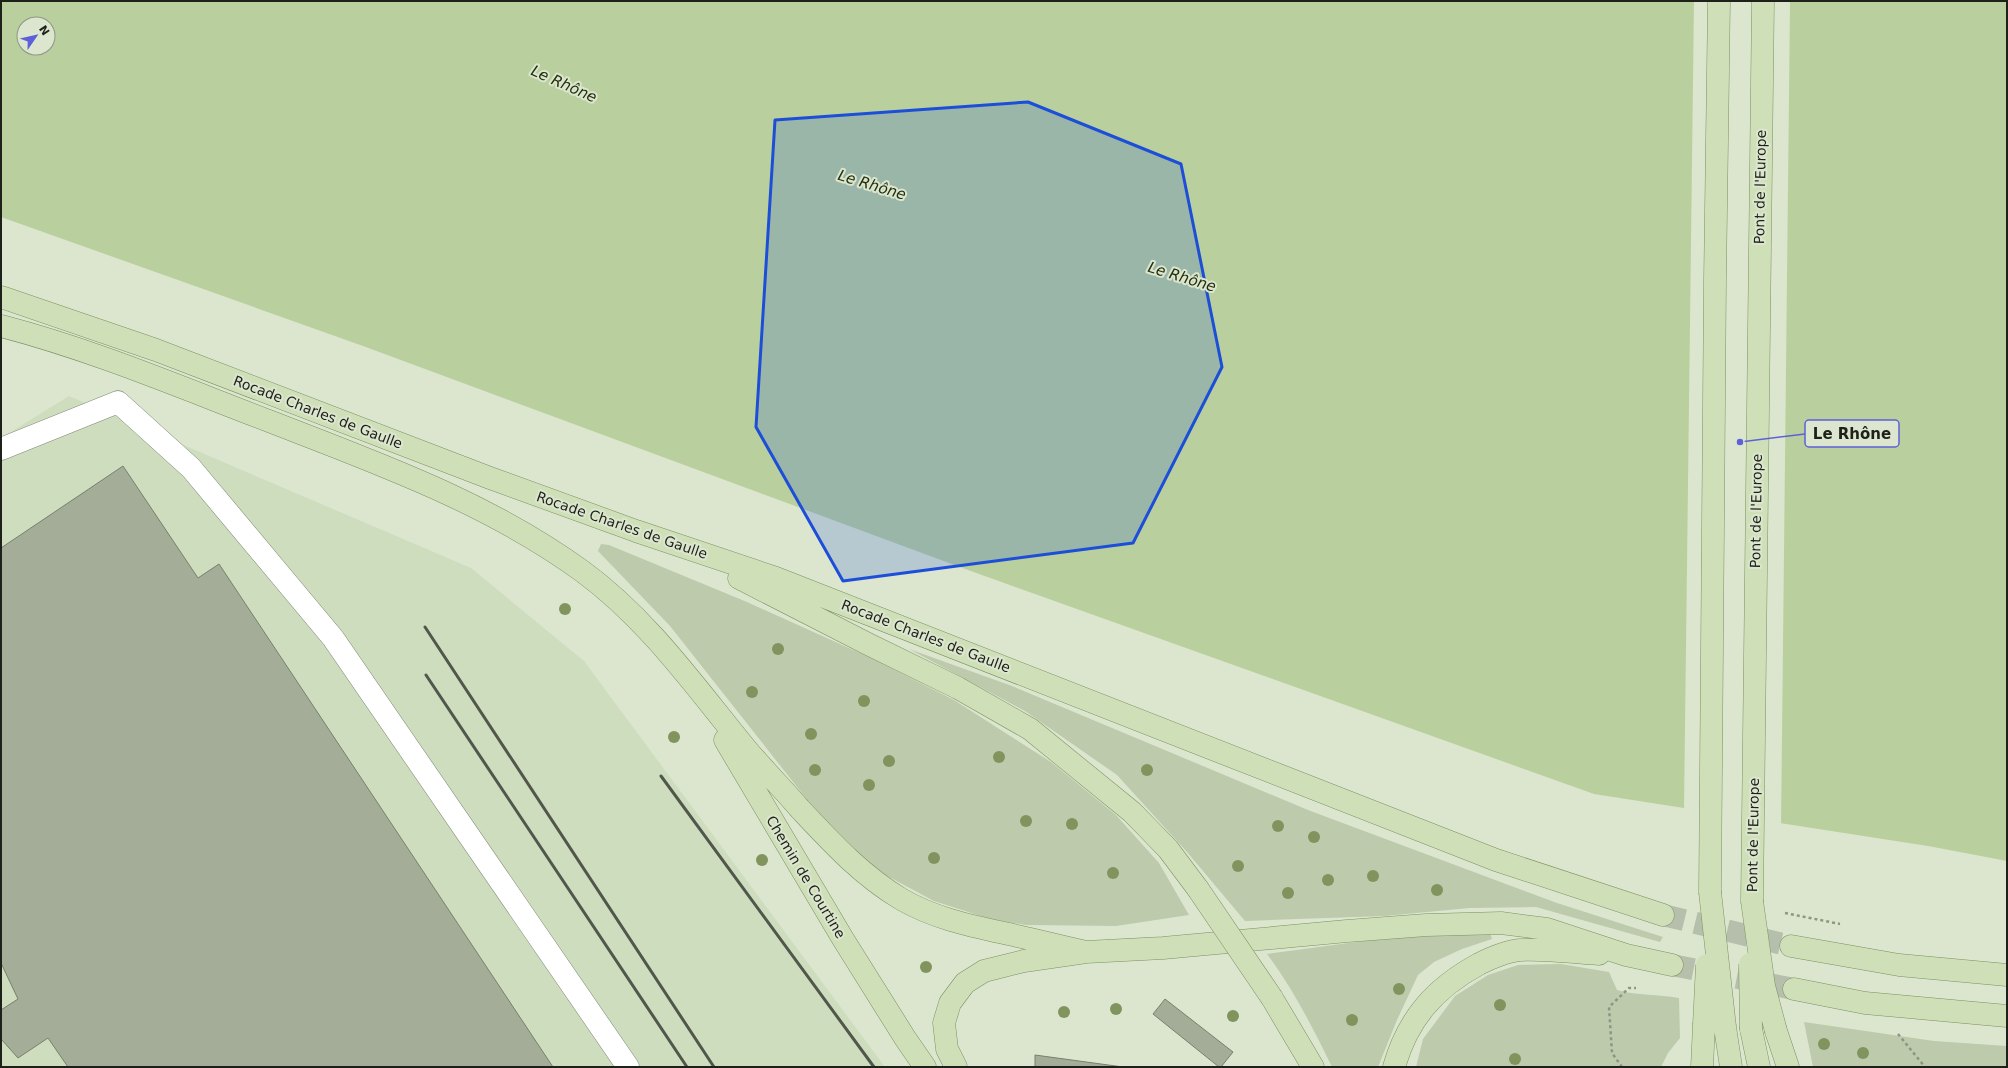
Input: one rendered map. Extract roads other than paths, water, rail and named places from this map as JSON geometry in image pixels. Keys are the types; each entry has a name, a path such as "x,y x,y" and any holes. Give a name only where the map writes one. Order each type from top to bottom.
{"main road":[{"path":"1702,1067 1714,1026 1710,892 1719,1"},
{"name":"Pont de l'Europe","path":"1752,901 1763,1"},
{"name":"Rocade Charles de Gaulle","path":"1,297 156,350 490,478 636,531 776,578 929,636 1239,760 1496,860 1663,915"},
{"path":"1,326 47,338 146,373 369,460 446,492 522,532 583,572 618,600 655,636 750,753 833,845 866,875 889,891 933,916 972,927 1086,952"},
{"path":"636,531 764,590 868,644 958,688 1030,730 1132,812 1168,849 1198,889 1272,998 1313,1067"},
{"name":"Chemin de Courtine","path":"693,683 843,939 925,1067"},
{"path":"1752,901 1750,972 1751,1029 1759,1067"},
{"path":"1752,901 1764,986 1776,1031 1788,1067"},
{"path":"956,1067 947,1049 944,1023 950,1003 965,983 984,971 1000,966 1086,952 1163,948 1426,925 1501,923 1547,929 1626,955 1672,965"},
{"path":"1790,946 1899,965 2007,975"},
{"path":"1394,1067 1410,1028 1433,996 1463,973 1490,958 1519,950 1626,955"},
{"path":"1794,989 1865,1003 2007,1016"},
{"path":"1714,1026 1731,1067"}],"lane":[{"path":"1,450 118,402 191,468 333,638 628,1067"}],"water":[{"path":"1,1 2007,1 2007,861 1928,846 1594,794 968,570 363,346 1,217"}],"tunnel":[{"path":"1663,915 1791,946"},
{"path":"1672,965 1794,989"}],"railway":[{"path":"425,627 714,1067"},
{"path":"426,675 687,1067"},
{"path":"661,776 874,1067"}],"place":[{"name":"Le Rhône","path":"1740,442"}]}
